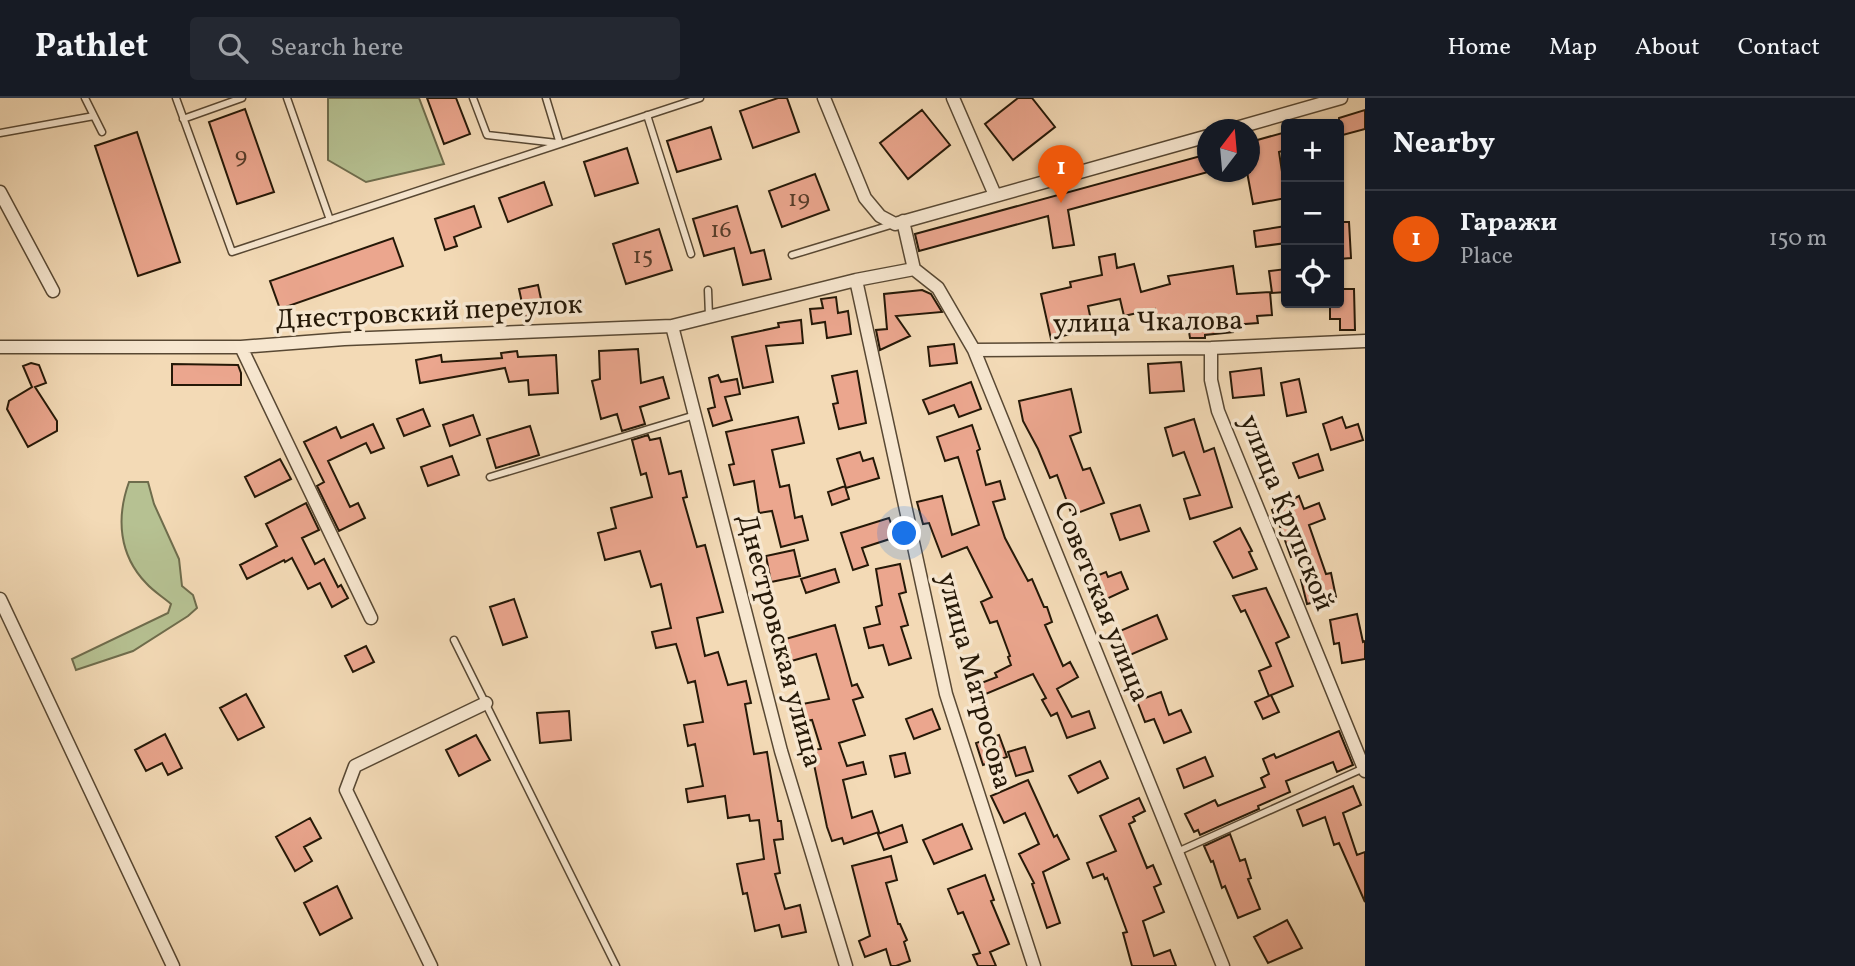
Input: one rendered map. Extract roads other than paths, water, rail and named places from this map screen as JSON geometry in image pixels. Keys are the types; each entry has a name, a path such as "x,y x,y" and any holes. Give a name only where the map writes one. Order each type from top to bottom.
{"street":[{"path":"824,98 865,198 880,216 899,223 1197,139"},
{"path":"953,98 995,195"},
{"path":"1260,121 1341,98"},
{"path":"0,192 53,291"},
{"path":"899,223 914,269"},
{"name":"Днестровский переулок","path":"371,618 241,347 344,339 672,326 856,280 914,269"},
{"name":"Советская улица","path":"914,269 938,288 974,350 1223,966"},
{"name":"улица Матросова","path":"856,280 946,694 1034,966"},
{"name":"Днестровская улица","path":"672,326 781,751 846,966"},
{"name":"улица Чкалова","path":"974,350 1211,348 1365,341"},
{"path":"0,347 241,347"},
{"name":"улица Крупской","path":"1211,348 1211,380 1218,411 1365,769"},
{"path":"0,599 173,966"},
{"path":"431,966 346,790 355,766 486,703"}],"lane":[{"path":"85,98 102,132"},
{"path":"176,98 232,252 701,98"},
{"path":"183,119 242,98"},
{"path":"286,98 330,220"},
{"path":"473,98 486,135 560,144"},
{"path":"546,98 560,144"},
{"path":"0,133 94,116"},
{"path":"647,116 691,254"},
{"path":"792,256 899,223"},
{"path":"708,290 709,317"},
{"path":"490,477 695,415"},
{"path":"454,640 617,966"},
{"path":"1175,852 1365,769"}],"place":[{"name":"Гаражи","path":"1061,203"}]}
